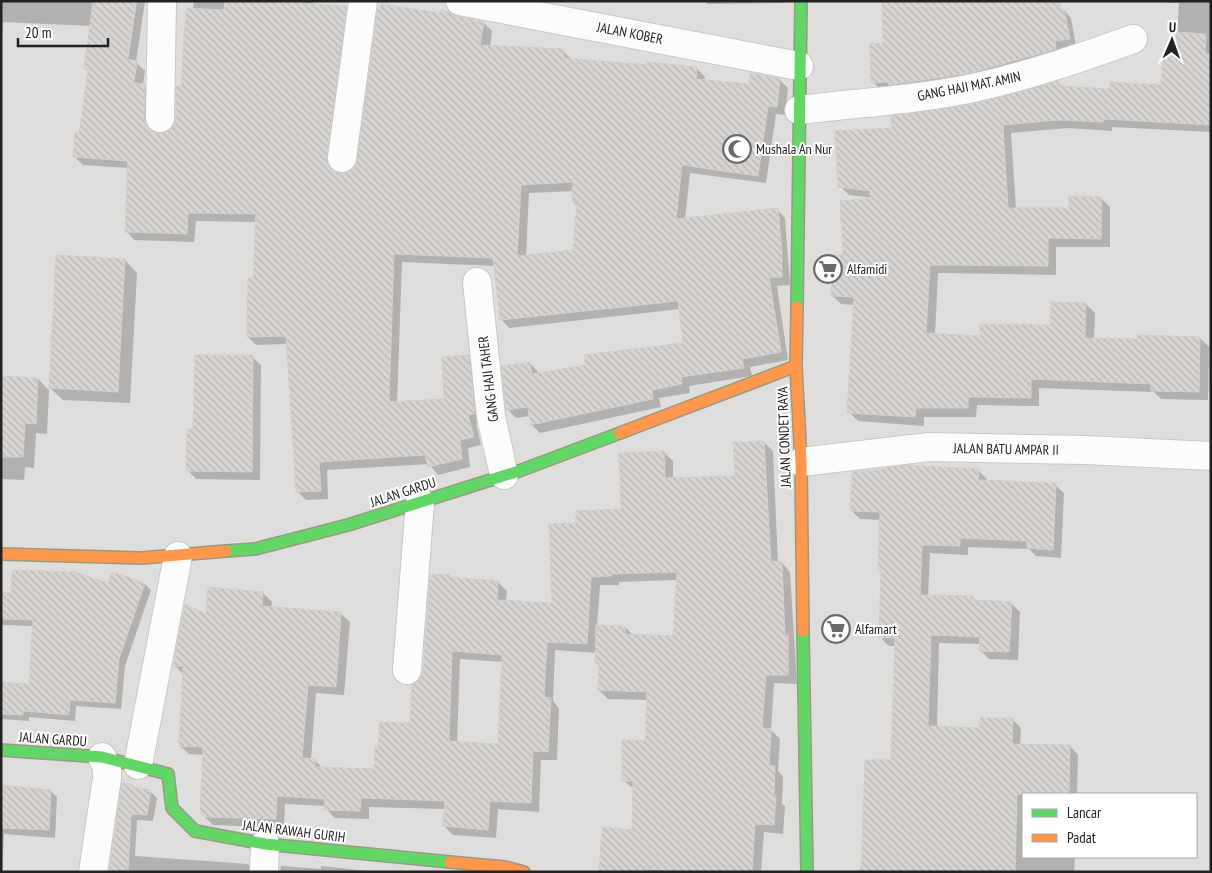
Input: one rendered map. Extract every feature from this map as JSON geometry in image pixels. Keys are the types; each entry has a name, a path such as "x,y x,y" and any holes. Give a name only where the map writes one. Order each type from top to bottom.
{"street":[{"path":"160,118 162,1"},
{"path":"342,158 363,1"},
{"name":"JALAN KOBER","path":"460,1 799,66"},
{"name":"JALAN CONDET RAYA","path":"801,1 796,366 801,462 807,872"},
{"name":"GANG HAJI MAT. AMIN","path":"799,110 914,97 972,88 1034,73 1133,39"},
{"name":"GANG HAJI TAHER","path":"477,282 491,417 504,475"},
{"name":"JALAN GARDU","path":"1,554 142,558 255,549 348,525 504,475 796,366"},
{"name":"JALAN BATU AMPAR II","path":"801,462 929,447 1085,450 1211,456"},
{"path":"407,670 420,502"},
{"path":"138,765 178,556"},
{"name":"JALAN GARDU","path":"1,750 102,757"},
{"path":"93,872 107,778 107,767 102,757"},
{"name":"JALAN RAWAH GURIH","path":"102,757 168,774 172,808 195,831 265,844 505,867 524,872"},
{"path":"264,872 265,844"}],"shaded area":[{"path":"1,1 1211,1 1211,872 1,872"}],"building":[{"path":"93,1 136,1 127,59 137,61 134,83 145,84 144,118 146,125 152,131 159,134 168,131 176,119 176,86 181,87 186,8 224,10 225,1 304,1 304,3 347,6 327,156 327,163 332,170 340,173 347,173 354,168 357,160 378,8 380,8 381,4 440,13 440,10 484,22 480,45 564,49 564,58 647,65 647,62 697,67 696,79 749,84 750,73 780,78 777,107 768,106 758,176 682,165 676,219 778,208 782,251 782,277 769,278 781,352 742,359 744,368 681,377 682,384 652,390 653,399 530,425 528,407 506,410 501,366 530,362 532,374 585,365 584,355 683,343 678,301 500,320 493,258 394,254 389,402 444,399 442,357 469,355 475,414 468,415 474,437 460,440 462,459 428,467 425,455 319,462 321,491 296,492 286,336 247,337 248,278 253,278 256,214 188,213 187,234 125,232 128,161 73,157 75,132 79,133 88,70 84,69","holes":["573,182 572,202 577,203 573,250 517,256 521,185"]},
{"path":"882,1 1060,1 1061,10 1064,9 1070,39 1055,41 1056,49 970,73 889,85 888,82 871,83 870,44 883,43"},
{"path":"1176,32 1206,34 1205,54 1211,54 1211,125 1103,119 1103,122 1058,120 1003,125 1008,208 1069,208 1069,196 1102,197 1101,239 1048,238 1048,266 930,265 926,333 980,336 980,324 1050,325 1051,302 1086,303 1085,338 1137,339 1138,335 1200,337 1199,392 1151,391 1151,384 1031,379 1031,398 968,397 968,408 916,408 915,417 847,413 854,297 831,296 833,255 843,255 840,201 870,198 870,191 838,187 835,131 892,128 891,116 976,103 1058,81 1059,86 1110,89 1110,82 1161,85 1163,52 1175,52"},
{"path":"56,255 125,259 118,392 49,388"},
{"path":"195,355 253,355 252,472 186,471 187,429 193,429"},
{"path":"1,376 38,378 36,424 25,423 23,457 1,457"},
{"path":"764,441 771,561 782,562 785,635 788,635 788,675 766,675 762,728 771,729 769,766 775,766 774,796 776,796 774,825 755,824 752,872 689,872 647,869 647,872 599,872 602,827 632,830 633,781 622,781 622,740 645,741 647,692 598,690 599,663 595,663 596,625 625,626 625,634 673,636 677,572 611,574 611,576 591,577 587,644 547,642 544,697 551,698 548,752 533,751 531,803 490,801 488,830 443,826 445,801 361,798 360,811 324,810 325,799 277,796 276,819 205,817 200,813 203,747 179,746 183,666 173,666 185,604 206,614 208,587 263,592 262,606 341,612 336,687 308,685 302,758 315,759 315,767 374,769 375,747 378,747 380,722 410,723 412,684 420,679 423,671 430,575 449,574 449,577 498,581 497,600 552,603 549,524 576,523 576,511 621,509 619,453 664,451 665,478 735,476 733,442","holes":["452,651 502,655 498,744 449,741"]},
{"path":"906,465 979,469 978,480 1056,483 1053,550 1027,548 1027,541 960,538 960,546 922,545 920,595 973,596 973,600 1012,602 1009,652 979,651 980,637 931,635 928,726 979,728 980,718 1013,718 1012,744 1070,745 1069,793 1017,794 1015,872 861,872 865,760 891,760 895,638 879,638 881,570 878,570 880,512 850,511 852,472"},
{"path":"12,570 75,572 108,583 111,573 116,573 145,583 119,659 115,703 70,700 69,715 23,711 23,715 1,714 1,682 29,684 33,620 1,619 1,592 11,593"},
{"path":"122,783 132,784 132,787 151,790 147,815 131,814 128,872 109,872"},
{"path":"1,785 51,790 49,830 1,828"}],"traffic: fast":[{"path":"797,307 801,1"},
{"path":"226,551 255,549 348,525 519,471 620,433"},
{"path":"803,631 807,872"},
{"path":"1,750 102,757 168,774 172,808 195,831 265,844 450,862"}],"traffic: slow":[{"path":"797,307 796,366 801,462 803,631"},
{"path":"620,433 796,366"},
{"path":"1,554 142,558 226,551"},
{"path":"450,862 505,867 524,872"}],"place":[{"name":"Mushala An Nur","path":"737,149"},
{"name":"Alfamidi","path":"828,269"},
{"name":"Alfamart","path":"836,629"}]}
